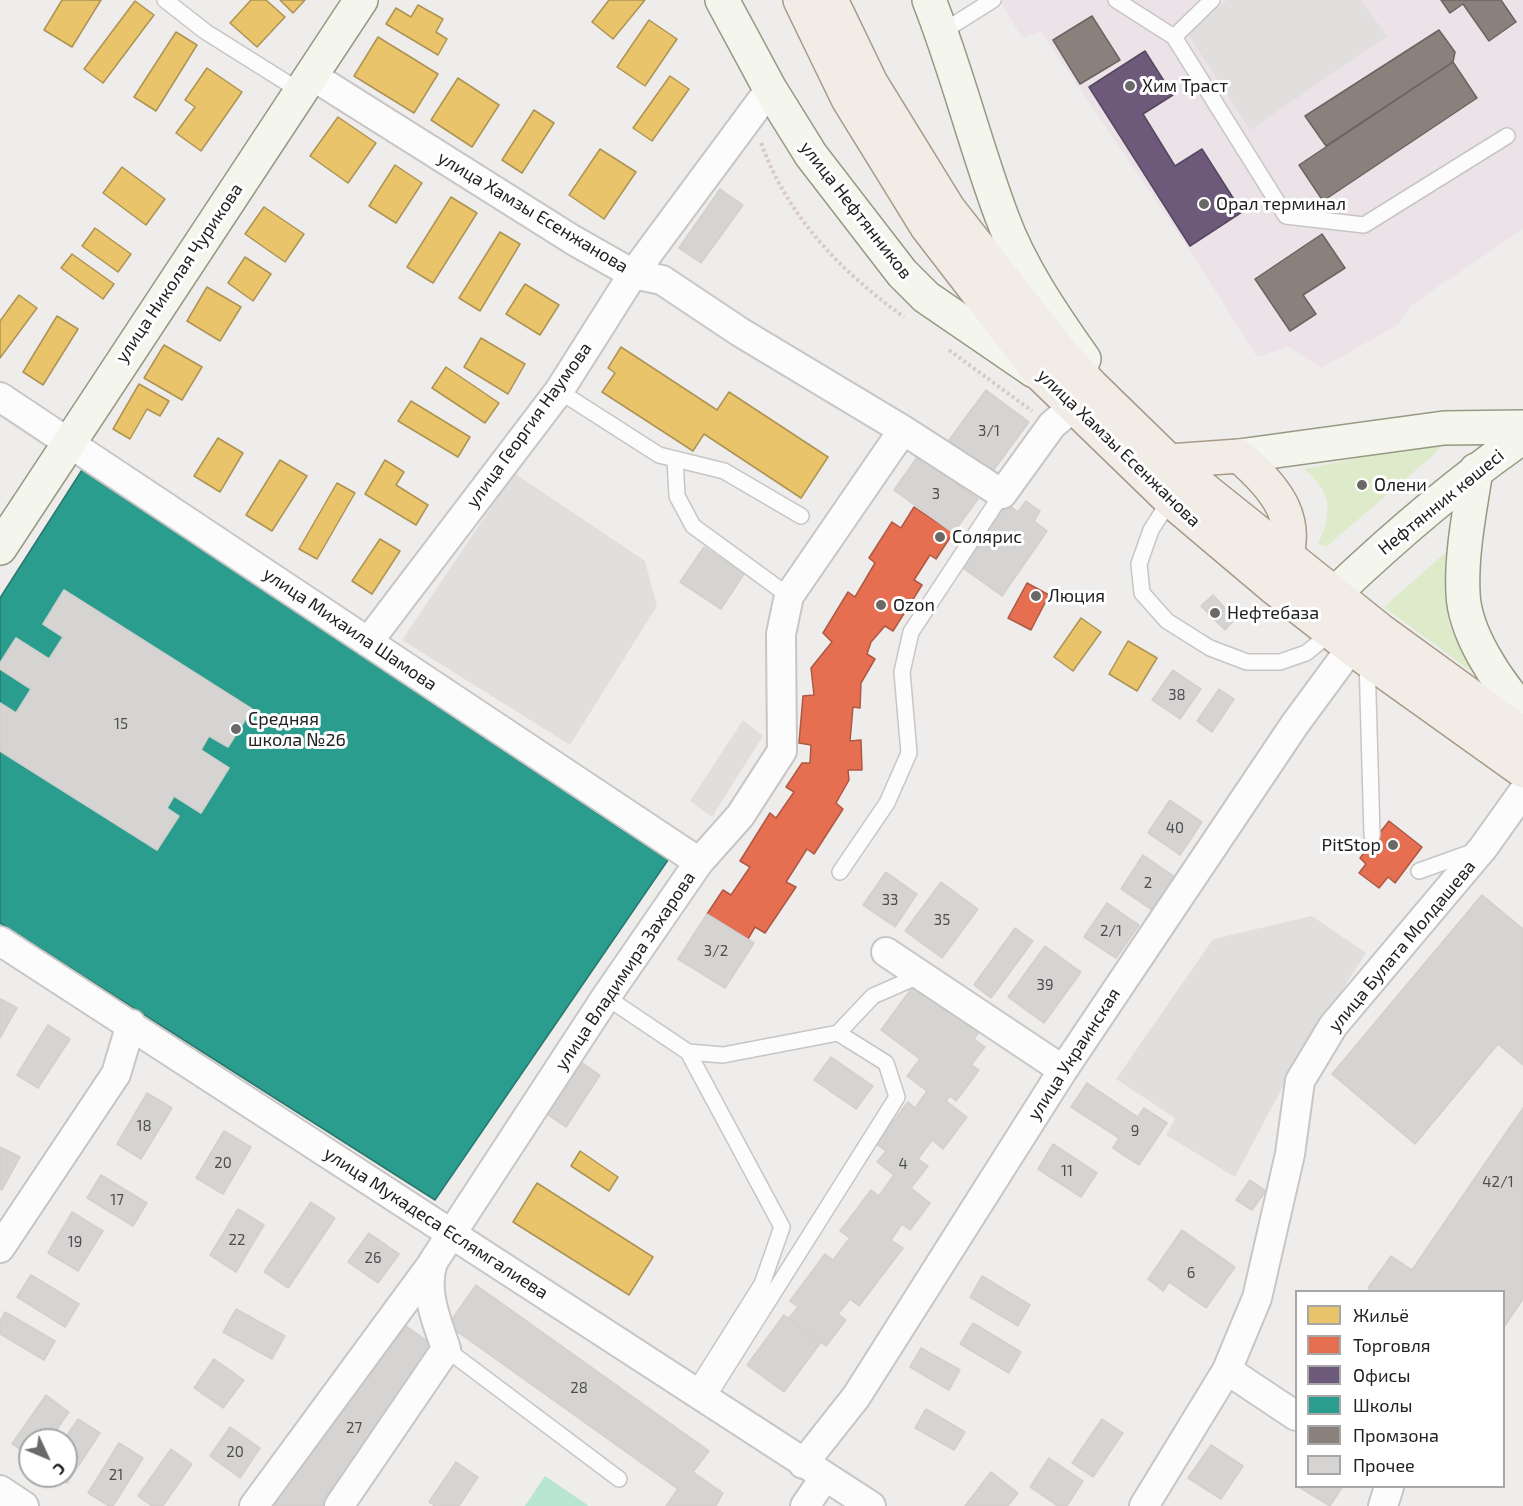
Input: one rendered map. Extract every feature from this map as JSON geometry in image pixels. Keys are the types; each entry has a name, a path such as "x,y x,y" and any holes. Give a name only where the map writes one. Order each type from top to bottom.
{"main road":[{"name":"улица Хамзы Есенжанова","path":"800,0 848,99 927,227 1041,375 1072,408 1170,500 1273,587 1523,771"},
{"name":"улица Хамзы Есенжанова","path":"831,0 871,83 948,208 1063,355 1169,461 1380,630 1523,734"},
{"path":"1169,461 1239,456 1267,480 1290,525 1288,556 1273,587"},
{"path":"1335,593 1341,639"}],"street":[{"name":"улица Николая Чурикова","path":"0,548 68,441 361,0"},
{"name":"улица Нефтянников","path":"722,0 770,89 811,155 902,273 926,297 1041,375"},
{"path":"929,0 942,32 1002,218 1025,267 1063,329 1130,424"},
{"name":"улица Хамзы Есенжанова","path":"306,83 573,240 633,273 662,280 740,332 903,430 1002,494"},
{"name":"улица Георгия Наумова","path":"368,642 559,391 633,273 770,89"},
{"name":"улица Михаила Шамова","path":"0,398 699,862"},
{"path":"1002,494 1052,425 1072,408"},
{"path":"1239,456 1444,428 1523,427"},
{"name":"улица Владимира Захарова","path":"446,1349 429,1292 428,1277 433,1262 606,997 699,862 740,816 782,751 781,634 789,596 903,430"},
{"name":"Нефтянник көшесі","path":"1335,593 1402,529 1476,470 1523,437"},
{"path":"1476,470 1462,594 1474,636 1506,691 1523,710"},
{"name":"улица Украинская","path":"805,1506 814,1471 856,1397 1063,1070 1295,724 1341,639"},
{"name":"улица Булата Молдашева","path":"1144,1506 1227,1370 1257,1298 1290,1154 1300,1081 1333,1026 1483,848 1523,792"},
{"name":"улица Мукадеса Еслямгалиева","path":"0,941 452,1232 814,1471 871,1506"},
{"path":"886,952 1063,1070"},
{"path":"0,1248 116,1074 131,1024"},
{"path":"254,1506 433,1262"},
{"path":"339,1506 446,1349"},
{"path":"1227,1370 1295,1415"},
{"path":"1383,1506 1388,1488"},
{"path":"0,1490 24,1506"}],"lane":[{"path":"165,0 206,32 306,83"},
{"path":"942,32 993,0"},
{"path":"1116,0 1174,37 1286,216 1364,225 1508,136"},
{"path":"1174,37 1212,0"},
{"path":"559,391 659,456 724,471 801,516"},
{"path":"675,459 677,496 693,526 789,596"},
{"path":"840,872 887,803 909,753 902,672 911,632 1002,494"},
{"path":"1170,500 1150,530 1139,564 1142,593 1167,621 1210,648 1247,662 1280,662 1341,639 1372,836"},
{"path":"1419,871 1483,848"},
{"path":"688,1052 723,1055 838,1033 873,996 921,975"},
{"path":"606,997 688,1052 782,1227 762,1284 700,1396"},
{"path":"700,1396 897,1097 886,1063 838,1033"},
{"path":"446,1349 620,1479"}],"shaded area":[{"path":"999,0 1523,0 1523,229 1410,306 1398,325 1321,368 1289,347 1257,357 1192,254 1041,32 1022,38"},
{"path":"1227,0 1361,0 1387,36 1250,130 1188,34"},
{"path":"514,473 645,561 657,606 570,745 402,640"},
{"path":"743,720 763,736 712,817 690,801"},
{"path":"1312,916 1366,953 1297,1060 1235,1177 1166,1135 1175,1118 1116,1079 1213,939"}],"green space":[{"path":"1443,441 1438,451 1326,547 1318,544 1326,522 1327,503 1320,486 1304,469"},
{"path":"1454,545 1448,587 1448,620 1456,640 1479,667 1479,677 1384,607"},
{"path":"545,1476 589,1506 525,1506"}],"building: Жильё":[{"path":"62,0 101,0 72,47 44,30"},
{"path":"251,0 266,0 285,17 257,47 230,23"},
{"path":"280,0 305,0 293,13"},
{"path":"609,0 645,0 613,39 592,22"},
{"path":"135,1 154,15 103,83 84,69"},
{"path":"418,5 443,19 436,32 447,39 438,55 386,24 396,8 411,17"},
{"path":"649,20 677,39 645,86 617,67"},
{"path":"176,32 197,45 156,111 134,97"},
{"path":"378,37 438,74 414,113 354,76"},
{"path":"207,68 242,92 201,151 176,133 195,107 185,100"},
{"path":"670,76 689,89 652,141 633,128"},
{"path":"458,78 499,105 472,147 431,120"},
{"path":"534,110 554,123 522,173 502,160"},
{"path":"338,117 376,143 348,183 310,156"},
{"path":"600,149 636,172 604,219 569,195"},
{"path":"395,165 422,183 396,223 369,206"},
{"path":"122,167 165,199 146,225 103,193"},
{"path":"451,197 477,213 433,283 407,267"},
{"path":"264,207 304,234 285,262 245,234"},
{"path":"95,228 131,254 118,272 82,246"},
{"path":"500,232 520,244 480,311 459,298"},
{"path":"72,254 114,284 103,299 61,268"},
{"path":"245,257 271,274 253,301 228,283"},
{"path":"525,284 559,305 540,335 506,314"},
{"path":"207,287 241,307 220,341 187,321"},
{"path":"19,295 37,308 0,358 0,321"},
{"path":"57,316 78,329 43,385 23,372"},
{"path":"481,338 525,364 508,394 464,367"},
{"path":"164,345 202,367 182,400 144,378"},
{"path":"621,347 717,410 729,392 828,457 801,498 704,434 693,451 602,392 615,373 608,368"},
{"path":"446,367 499,403 485,423 432,388"},
{"path":"139,384 169,401 160,416 147,409 130,439 113,429"},
{"path":"411,401 470,437 458,457 398,421"},
{"path":"218,438 243,453 220,492 194,476"},
{"path":"280,460 307,476 272,531 246,515"},
{"path":"385,460 404,472 396,485 428,505 416,525 365,494"},
{"path":"337,483 355,493 317,559 299,549"},
{"path":"380,539 400,551 372,594 352,581"},
{"path":"1081,618 1101,632 1073,671 1054,657"},
{"path":"1128,641 1157,658 1137,691 1109,674"},
{"path":"580,1151 618,1177 609,1191 571,1166"},
{"path":"537,1183 653,1257 629,1295 513,1222"}],"building: Торговля":[{"path":"914,507 953,533 936,559 930,555 914,580 922,585 893,631 885,626 871,642 867,654 875,659 861,683 860,708 853,707 850,741 861,740 862,770 848,770 849,780 836,803 843,809 814,854 807,849 786,882 796,887 765,933 755,927 748,939 707,914 723,890 731,895 750,867 740,861 770,813 776,818 794,792 786,787 802,763 810,763 811,745 799,743 803,696 814,695 811,668 832,642 823,633 848,592 855,597 875,563 869,558 892,522 901,528"},
{"path":"1027,583 1049,595 1031,630 1008,618"},
{"path":"1389,821 1422,847 1395,883 1388,877 1379,888 1359,873 1366,864 1360,858"}],"building: Офисы":[{"path":"1145,51 1173,95 1143,114 1175,166 1202,149 1242,212 1190,246 1089,87"}],"building: Школы":[{"name":"Средняя школа №26","path":"82,470 668,860 435,1200 0,923 0,598"}],"building: Промзона":[{"path":"1441,0 1501,0 1516,22 1489,41 1463,4 1450,13"},
{"path":"1092,16 1120,60 1080,84 1053,40"},
{"path":"1439,30 1455,52 1453,62 1326,146 1305,116"},
{"path":"1453,62 1477,98 1323,201 1299,165"},
{"path":"1322,234 1345,268 1303,295 1316,314 1290,331 1255,279"}],"building: Прочее":[{"path":"720,189 743,205 701,263 679,248"},
{"path":"986,390 1029,422 992,472 949,440"},
{"path":"918,456 978,499 953,533 894,490"},
{"path":"1026,501 1040,511 1034,521 1047,531 1002,596 963,568 1007,504 1018,512"},
{"path":"704,547 744,574 721,609 680,582"},
{"path":"64,590 252,709 228,747 209,736 201,750 229,768 201,813 174,796 167,808 179,816 157,850 0,751 0,703 16,713 31,689 0,669 0,663 16,638 49,659 63,637 43,624"},
{"path":"1213,595 1235,619 1225,630 1201,606"},
{"path":"1173,670 1201,689 1180,719 1152,700"},
{"path":"1219,689 1234,699 1212,732 1197,721"},
{"path":"1170,800 1202,822 1180,855 1148,833"},
{"path":"1143,855 1175,877 1152,910 1121,889"},
{"path":"886,872 917,894 895,927 863,905"},
{"path":"941,882 978,909 942,958 905,931"},
{"path":"1482,895 1523,929 1523,1065 1498,1044 1415,1144 1332,1074"},
{"path":"1107,903 1139,925 1116,958 1084,937"},
{"path":"707,914 754,943 725,988 678,959"},
{"path":"1015,928 1033,941 991,998 974,985"},
{"path":"1045,946 1081,972 1044,1023 1008,997"},
{"path":"917,981 981,1029 974,1039 985,1047 971,1065 979,1070 956,1101 950,1096 946,1101 967,1117 943,1149 932,1140 918,1159 928,1166 911,1188 930,1203 910,1230 902,1224 891,1240 903,1248 859,1306 850,1299 838,1314 846,1320 826,1346 789,1318 798,1307 790,1301 825,1254 833,1260 850,1238 840,1231 871,1190 879,1196 894,1175 877,1162 886,1151 876,1144 908,1102 915,1108 927,1091 907,1076 920,1059 881,1030"},
{"path":"0,1000 17,1008 0,1038"},
{"path":"48,1025 70,1039 38,1088 17,1075"},
{"path":"831,1057 873,1086 856,1109 814,1080"},
{"path":"579,1061 600,1075 566,1127 545,1113"},
{"path":"1087,1083 1138,1117 1144,1108 1167,1123 1139,1165 1113,1148 1119,1138 1071,1107"},
{"path":"147,1093 172,1108 141,1159 117,1144"},
{"path":"1523,1108 1523,1299 1505,1326 1505,1290 1370,1290 1368,1288 1391,1256 1412,1270"},
{"path":"224,1131 251,1147 223,1194 196,1178"},
{"path":"1053,1144 1097,1173 1081,1197 1038,1169"},
{"path":"0,1147 20,1157 2,1190 0,1189"},
{"path":"101,1175 147,1203 133,1226 87,1198"},
{"path":"1250,1180 1266,1191 1252,1210 1236,1200"},
{"path":"311,1202 335,1218 288,1288 264,1272"},
{"path":"238,1209 264,1225 236,1272 210,1255"},
{"path":"72,1212 103,1231 78,1271 48,1253"},
{"path":"1182,1230 1235,1267 1206,1308 1169,1282 1163,1291 1148,1279"},
{"path":"369,1233 399,1254 378,1283 348,1262"},
{"path":"31,1275 79,1304 65,1327 17,1297"},
{"path":"982,1276 1030,1305 1018,1326 970,1297"},
{"path":"476,1285 709,1451 693,1472 723,1493 716,1506 666,1506 678,1489 448,1325"},
{"path":"236,1309 285,1336 272,1359 223,1332"},
{"path":"5,1312 55,1341 44,1360 0,1334 0,1321"},
{"path":"784,1315 821,1342 784,1392 747,1365"},
{"path":"399,1321 440,1350 329,1506 268,1506"},
{"path":"973,1323 1021,1352 1009,1373 960,1344"},
{"path":"921,1348 960,1370 949,1390 910,1367"},
{"path":"214,1359 244,1380 223,1408 194,1388"},
{"path":"46,1395 69,1412 58,1428 23,1428"},
{"path":"926,1409 965,1432 954,1450 915,1428"},
{"path":"78,1419 100,1433 78,1466 78,1428 72,1428"},
{"path":"1102,1419 1123,1433 1093,1477 1072,1463"},
{"path":"230,1427 260,1448 240,1478 210,1456"},
{"path":"18,1435 18,1448 12,1444"},
{"path":"119,1443 143,1458 113,1506 109,1506 88,1493"},
{"path":"1211,1445 1243,1466 1221,1499 1188,1478"},
{"path":"171,1449 192,1464 163,1506 152,1506 138,1496"},
{"path":"1049,1458 1083,1481 1067,1506 1058,1506 1030,1487"},
{"path":"456,1462 478,1477 459,1506 435,1506 429,1502"},
{"path":"991,1472 1018,1493 1008,1506 965,1506"},
{"path":"1300,1488 1342,1488 1330,1506"}],"place":[{"name":"Хим Траст","path":"1130,86"},
{"name":"Орал терминал","path":"1204,204"},
{"name":"Олени","path":"1362,485"},
{"name":"Солярис","path":"940,537"},
{"name":"Люция","path":"1036,596"},
{"name":"Ozon","path":"881,605"},
{"name":"Нефтебаза","path":"1215,613"},
{"name":"Средняя школа №26","path":"236,729"},
{"name":"PitStop","path":"1393,845"}]}
